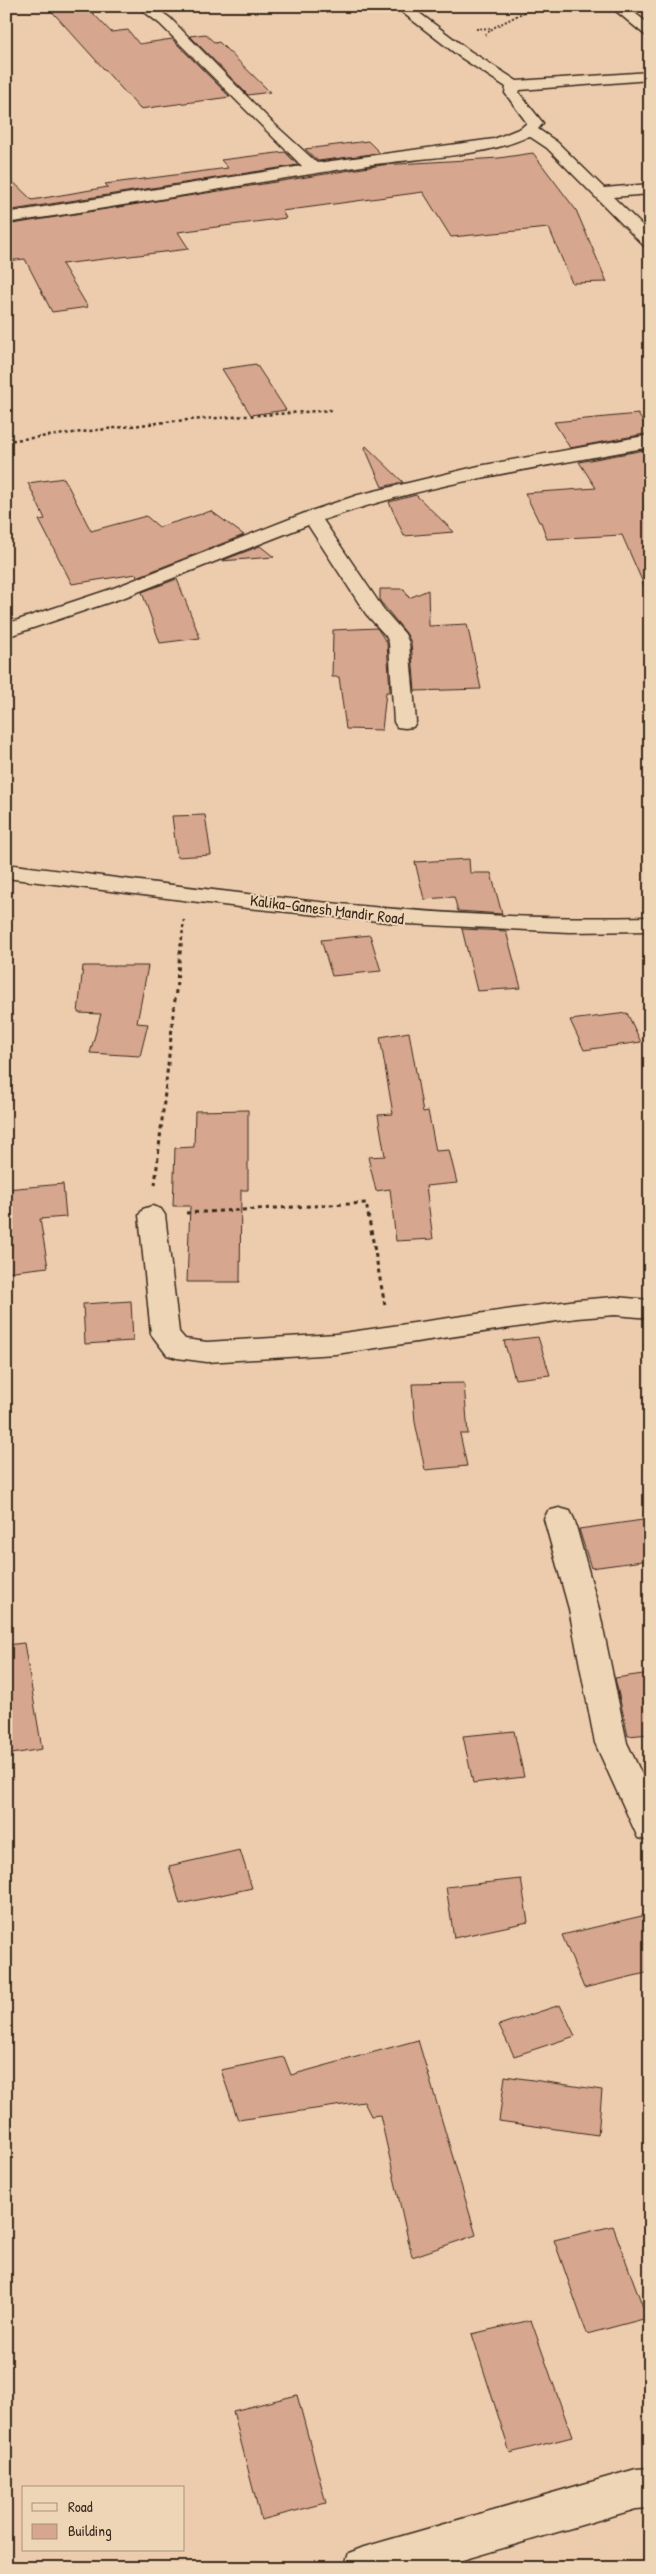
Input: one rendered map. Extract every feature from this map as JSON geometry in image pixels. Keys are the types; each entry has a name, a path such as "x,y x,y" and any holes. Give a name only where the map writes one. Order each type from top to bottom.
{"street":[{"path":"144,6 165,21 267,125 314,168"},
{"path":"401,6 465,54 514,86 650,76"},
{"path":"616,6 650,32"},
{"path":"6,218 199,189 314,168 497,142 530,130 535,123 512,93 514,86"},
{"path":"530,130 552,145 649,244"},
{"path":"600,193 650,189"},
{"path":"6,630 118,593 312,517 365,499 479,472 650,441"},
{"path":"312,517 376,614 395,634 400,643 405,722"},
{"name":"Kalika-Ganesh Mandir Road","path":"6,871 410,919 573,926 650,924"},
{"path":"152,1215 165,1334 177,1348 207,1352 336,1344 578,1309 615,1306 650,1309"},
{"path":"559,1519 584,1609 611,1743 650,1828"},
{"path":"364,2568 636,2489 650,2488"}],"path":[{"path":"465,54 493,28 536,6"},
{"path":"6,441 174,421 333,410"},
{"path":"187,892 152,1215 366,1202 389,1336"}],"building":[{"path":"47,6 86,6 111,32 128,30 139,44 172,39 230,97 140,109"},
{"path":"205,34 215,43 219,42 270,92 248,95 190,36"},
{"path":"368,141 380,153 318,161 305,149"},
{"path":"285,152 298,165 6,211 6,175 32,200 108,187 105,184 228,168 221,160"},
{"path":"533,153 576,210 607,282 572,283 549,228 451,237 423,192 282,211 286,218 178,232 189,249 62,264 88,307 52,312 25,259 6,261 6,225 382,165 499,158"},
{"path":"256,364 286,410 251,415 222,369"},
{"path":"638,414 650,433 570,448 554,422"},
{"path":"366,446 403,482 382,487 365,448"},
{"path":"650,449 650,599 622,535 547,539 541,522 539,522 525,493 596,488 579,462"},
{"path":"64,478 91,531 146,516 159,527 211,511 244,535 137,577 136,574 72,584 39,520 45,519 28,483"},
{"path":"416,495 454,532 404,536 389,502"},
{"path":"260,546 274,557 221,561"},
{"path":"177,579 200,638 160,643 142,592"},
{"path":"380,589 404,589 409,598 428,590 429,626 467,624 481,689 415,691 411,642 380,601"},
{"path":"377,628 387,643 390,692 386,692 382,730 346,729 339,677 332,677 333,630"},
{"path":"205,815 211,855 177,857 172,816"},
{"path":"469,859 470,873 491,873 502,914 458,911 454,897 424,899 415,862"},
{"path":"462,929 506,931 521,988 477,991"},
{"path":"370,935 381,971 332,976 321,940"},
{"path":"83,966 148,966 137,1023 148,1024 140,1056 90,1053 101,1014 78,1013"},
{"path":"627,1013 641,1042 584,1050 570,1020"},
{"path":"409,1032 423,1112 428,1111 436,1151 449,1150 457,1183 426,1186 433,1239 396,1241 390,1189 376,1191 368,1157 385,1156 378,1115 393,1114 380,1037"},
{"path":"248,1110 248,1190 241,1190 240,1282 187,1282 190,1206 173,1206 175,1148 194,1147 195,1111"},
{"path":"63,1184 66,1217 40,1219 48,1267 6,1272 6,1189"},
{"path":"131,1301 133,1341 85,1344 83,1304"},
{"path":"538,1337 550,1375 515,1379 504,1341"},
{"path":"464,1383 468,1434 460,1434 467,1466 425,1470 415,1422 412,1384"},
{"path":"650,1519 650,1560 591,1568 579,1529"},
{"path":"24,1643 42,1749 6,1755 6,1645"},
{"path":"650,1673 650,1734 628,1736 615,1678"},
{"path":"514,1731 524,1777 473,1783 463,1736"},
{"path":"240,1850 252,1888 180,1904 169,1866"},
{"path":"521,1879 528,1922 454,1938 446,1887"},
{"path":"650,1914 650,1972 584,1988 562,1935"},
{"path":"560,2005 575,2036 514,2056 499,2025"},
{"path":"418,2040 476,2235 412,2257 380,2115 371,2116 364,2102 238,2120 221,2070 284,2057 291,2075"},
{"path":"505,2076 602,2090 598,2135 499,2121"},
{"path":"613,2226 647,2318 587,2334 554,2240"},
{"path":"531,2320 572,2437 510,2453 472,2334"},
{"path":"297,2395 326,2503 261,2520 233,2411"}]}
